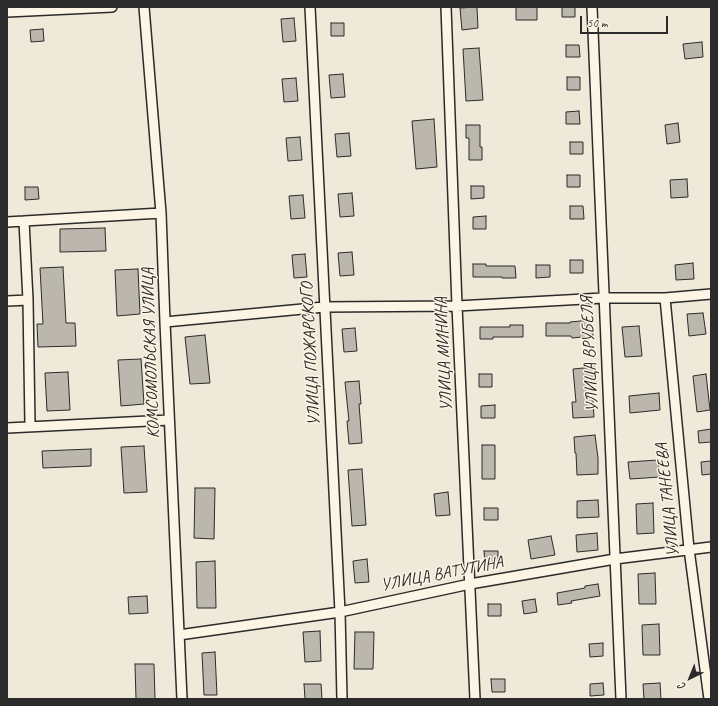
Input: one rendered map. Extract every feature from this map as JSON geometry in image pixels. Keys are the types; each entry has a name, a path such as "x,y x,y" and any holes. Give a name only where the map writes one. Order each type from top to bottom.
{"street":[{"path":"7,12 112,7"},
{"name":"КОМСОМОЛЬСКАЯ УЛИЦА","path":"144,7 161,213 182,699"},
{"name":"УЛИЦА ПОЖАРСКОГО","path":"310,7 340,612 342,699"},
{"name":"УЛИЦА МИНИНА","path":"446,7 457,306 475,699"},
{"name":"УЛИЦА ВРУБЕЛЯ","path":"592,7 621,699"},
{"path":"7,222 161,213"},
{"path":"24,221 28,300 30,426"},
{"path":"165,322 324,307 457,306 604,298 665,298 711,294"},
{"name":"УЛИЦА ТАНЕЕВА","path":"665,298 689,549 709,699"},
{"path":"7,302 28,300"},
{"path":"7,428 169,420"},
{"name":"УЛИЦА ВАТУТИНА","path":"179,635 340,612 470,584 615,559 711,547"}],"building":[{"path":"477,7 478,28 462,30 460,8"},
{"path":"516,7 537,7 537,20 516,20"},
{"path":"562,7 575,7 575,17 562,17"},
{"path":"294,18 296,41 283,42 281,19"},
{"path":"331,23 344,23 344,36 331,36"},
{"path":"43,29 44,41 31,42 30,30"},
{"path":"702,42 703,57 685,59 683,44"},
{"path":"566,45 579,45 580,57 566,57"},
{"path":"479,48 483,100 466,101 463,49"},
{"path":"343,74 345,97 331,98 329,75"},
{"path":"567,77 580,77 580,90 567,90"},
{"path":"296,78 298,101 284,102 282,79"},
{"path":"579,111 580,124 566,124 566,112"},
{"path":"434,119 437,167 416,169 412,121"},
{"path":"678,123 680,142 667,144 665,125"},
{"path":"466,125 480,125 480,147 482,147 482,160 469,160 469,138 466,138"},
{"path":"349,133 351,156 337,157 335,134"},
{"path":"300,137 302,160 288,161 286,138"},
{"path":"570,142 583,142 583,154 570,154"},
{"path":"567,175 580,175 580,187 567,187"},
{"path":"687,179 688,197 671,198 670,180"},
{"path":"471,186 484,186 484,198 471,199"},
{"path":"25,187 38,187 39,199 25,200"},
{"path":"352,193 354,216 340,217 338,194"},
{"path":"303,195 305,218 291,219 289,196"},
{"path":"570,206 583,206 584,219 570,219"},
{"path":"486,216 486,229 473,229 473,217"},
{"path":"105,228 106,251 60,252 60,229"},
{"path":"352,252 354,275 340,276 338,253"},
{"path":"305,254 307,277 294,278 292,255"},
{"path":"570,260 583,260 583,273 570,273"},
{"path":"693,263 694,279 676,280 675,265"},
{"path":"473,264 486,264 486,266 515,266 516,278 473,277"},
{"path":"536,265 550,265 550,277 536,278"},
{"path":"63,267 66,323 75,323 76,346 38,347 37,324 43,324 40,268"},
{"path":"138,269 140,314 117,316 115,270"},
{"path":"703,313 706,334 689,336 687,314"},
{"path":"591,320 593,336 572,338 571,336 546,336 546,323 570,323"},
{"path":"510,325 523,325 523,337 493,337 493,339 480,339 480,327 510,327"},
{"path":"639,326 642,356 625,357 622,327"},
{"path":"355,328 357,351 344,352 342,329"},
{"path":"205,335 210,383 190,384 185,337"},
{"path":"141,359 144,404 121,406 118,360"},
{"path":"594,367 596,384 592,384 594,417 573,418 572,402 576,402 573,369"},
{"path":"68,372 70,410 47,411 45,373"},
{"path":"479,374 492,374 492,387 479,387"},
{"path":"706,374 710,410 697,412 693,376"},
{"path":"359,381 362,443 349,444 347,421 349,421 345,382"},
{"path":"659,393 660,410 630,413 629,396"},
{"path":"495,405 495,418 481,418 481,406"},
{"path":"711,429 711,442 699,443 698,431"},
{"path":"595,435 598,458 598,474 577,475 574,437"},
{"path":"482,445 495,445 495,479 482,479"},
{"path":"144,446 147,492 124,493 121,447"},
{"path":"91,449 91,466 43,468 42,451"},
{"path":"658,460 660,477 630,479 628,462"},
{"path":"711,461 711,474 702,475 701,462"},
{"path":"362,469 366,525 352,526 348,470"},
{"path":"195,488 215,488 214,539 194,538"},
{"path":"448,492 450,515 436,516 434,494"},
{"path":"598,500 599,517 577,518 577,501"},
{"path":"653,503 654,533 637,534 636,504"},
{"path":"484,508 498,508 498,520 484,520"},
{"path":"597,533 598,550 577,552 576,535"},
{"path":"551,536 555,555 531,559 528,540"},
{"path":"484,551 498,551 498,563 485,563"},
{"path":"367,559 369,582 355,583 353,561"},
{"path":"215,561 216,608 197,608 196,562"},
{"path":"655,573 656,604 639,604 638,574"},
{"path":"598,584 600,596 558,605 557,593"},
{"path":"147,596 148,613 129,614 128,597"},
{"path":"535,599 537,612 524,614 522,601"},
{"path":"488,604 501,604 501,616 488,616"},
{"path":"659,624 660,655 643,655 642,625"},
{"path":"320,631 321,661 305,662 303,632"},
{"path":"355,632 374,632 373,669 354,669"},
{"path":"603,643 603,656 590,657 589,644"},
{"path":"215,652 217,695 204,695 202,653"},
{"path":"135,664 154,664 155,699 136,699"},
{"path":"491,679 505,679 505,692 492,692"},
{"path":"603,683 604,695 590,696 590,684"},
{"path":"660,683 661,699 644,699 643,684"},
{"path":"304,684 321,684 322,699 305,699"}]}
